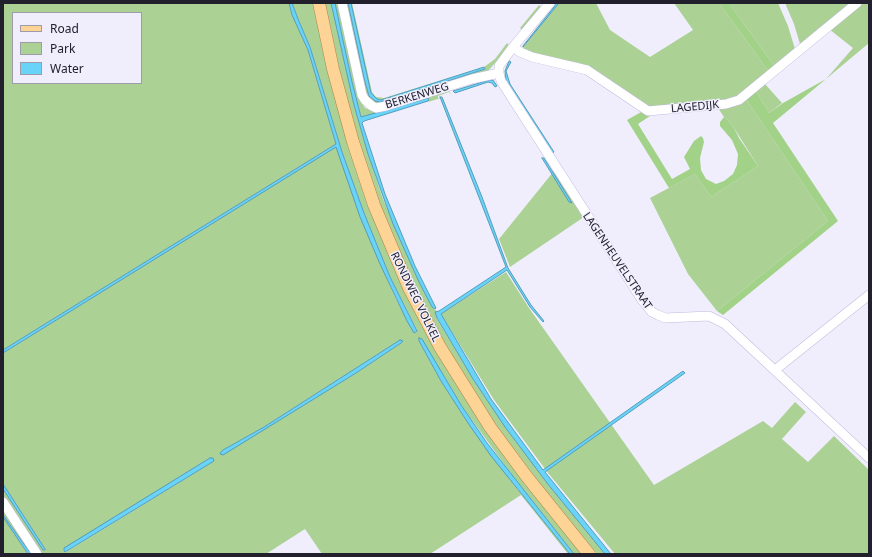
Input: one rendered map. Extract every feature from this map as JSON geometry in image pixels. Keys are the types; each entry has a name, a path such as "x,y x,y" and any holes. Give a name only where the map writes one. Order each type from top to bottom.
{"main road":[{"name":"RONDWEG VOLKEL","path":"319,3 333,69 353,142 374,205 409,288 440,347 490,427 527,477 590,554"}],"street":[{"name":"BERKENWEG","path":"342,3 362,95 365,100 376,108 488,74 499,73"},
{"path":"499,73 499,66 550,3"},
{"name":"LAGEDIJK","path":"513,47 532,57 586,70 648,111 726,104 738,100 857,3"},
{"name":"LAGENHEUVELSTRAAT","path":"499,73 501,81 507,92 642,300 652,312 665,318 709,316 717,319 732,329 869,458"},
{"path":"775,370 869,295"},
{"path":"3,502 37,554"}],"green space":[{"path":"3,3 289,3 292,15 308,50 336,144 3,350"},
{"path":"292,3 313,3 344,129 360,182 445,366 482,423 584,554 574,554 512,475 461,405 444,376 418,340 441,381 468,423 518,490 570,554 568,554 521,495 430,554 322,554 305,529 266,554 40,554 3,499 3,489 44,551 45,549 3,484 3,353 334,147 337,147 373,247 395,297 414,333 417,330 390,277 364,213 342,152 310,47","holes":["400,340 401,343 356,373 221,455 223,450 264,427","210,458 214,461 66,552 63,550"]},
{"path":"325,3 331,3 354,105 383,199 413,269 432,307 437,311 435,312 437,319 473,379 505,427 547,483 605,554 597,554 549,496 503,436 456,365 415,288 391,235 361,153 341,78"},
{"path":"335,3 340,3 361,101 365,108 372,111 448,89 451,94 449,92 438,96 438,98 441,98 428,102 429,101 361,117"},
{"path":"344,3 348,3 369,96 380,102 485,69 484,67 495,59 507,43 510,46 488,71 381,105 366,99"},
{"path":"351,3 372,92 376,97 384,98 484,67 381,100 377,99 371,93 367,80"},
{"path":"559,3 596,3 610,30 650,57 693,30 674,3 719,3 769,72 738,98 652,110 582,64 552,60 522,49"},
{"path":"719,3 729,3 775,67 769,72"},
{"path":"729,3 778,3 788,26 795,49 775,67"},
{"path":"785,3 850,3 800,44 794,24"},
{"path":"862,3 869,3 869,43 826,79 853,48 829,29"},
{"path":"539,5 542,8 523,31 520,28"},
{"path":"826,79 773,123 838,221 723,315 717,311 828,221 746,99 756,91 769,113 783,103"},
{"path":"765,84 782,103 769,113 756,91"},
{"path":"746,99 828,221 717,311 688,274 650,198 695,174 711,197 758,166 734,128 718,108"},
{"path":"643,111 650,116 638,124 672,179 690,169 684,157 694,141 701,136 704,142 700,158 701,170 706,179 716,184 724,181 733,174 737,165 738,154 732,140 720,126 720,122 724,117 734,128 758,166 711,197 695,174 669,188 627,120"},
{"path":"554,171 584,217 510,267 499,239"},
{"path":"506,272 529,308 654,485 763,421 772,428 795,402 806,412 782,439 808,462 834,436 869,470 869,554 615,554 548,473 494,400 441,314"},
{"path":"3,506 35,554 31,554 3,515"},
{"path":"3,517 14,533 28,554 3,554"}],"water":[{"path":"289,3 292,3 310,47 342,152 364,213 390,277 417,331 414,333 407,321 380,264 360,217 336,147 3,353 3,350 336,144 308,50 292,15"},
{"path":"331,3 335,3 361,117 428,98 429,100 364,121 362,123 385,194 415,266 436,308 435,309 432,307 419,282 393,224 368,154 354,105"},
{"path":"348,3 351,3 371,93 377,99 381,100 484,67 485,69 389,100 380,102 375,101 369,96 364,78"},
{"path":"557,3 559,3 523,47 523,46"},
{"path":"509,61 511,62 506,71 510,84 554,152 552,153 506,81 505,71"},
{"path":"493,80 497,86 495,87 492,83 488,82 455,93 453,91"},
{"path":"440,97 442,97 482,197 508,268 531,305 544,321 543,322 530,307 507,270 441,314 491,399 543,470 683,371 685,373 545,472 611,554 605,554 547,483 505,427 473,379 437,318 435,312 439,311 506,267"},
{"path":"542,158 544,158 572,203 569,202"},
{"path":"419,338 422,339 461,405 487,443 574,554 570,554 491,456 441,381 419,341"},
{"path":"400,340 403,341 356,373 223,455 220,454 223,450 264,427"},
{"path":"210,458 213,458 214,461 65,552 64,551 64,548"},
{"path":"3,484 45,550 43,550 3,489"},
{"path":"3,515 31,554 28,554"}]}
